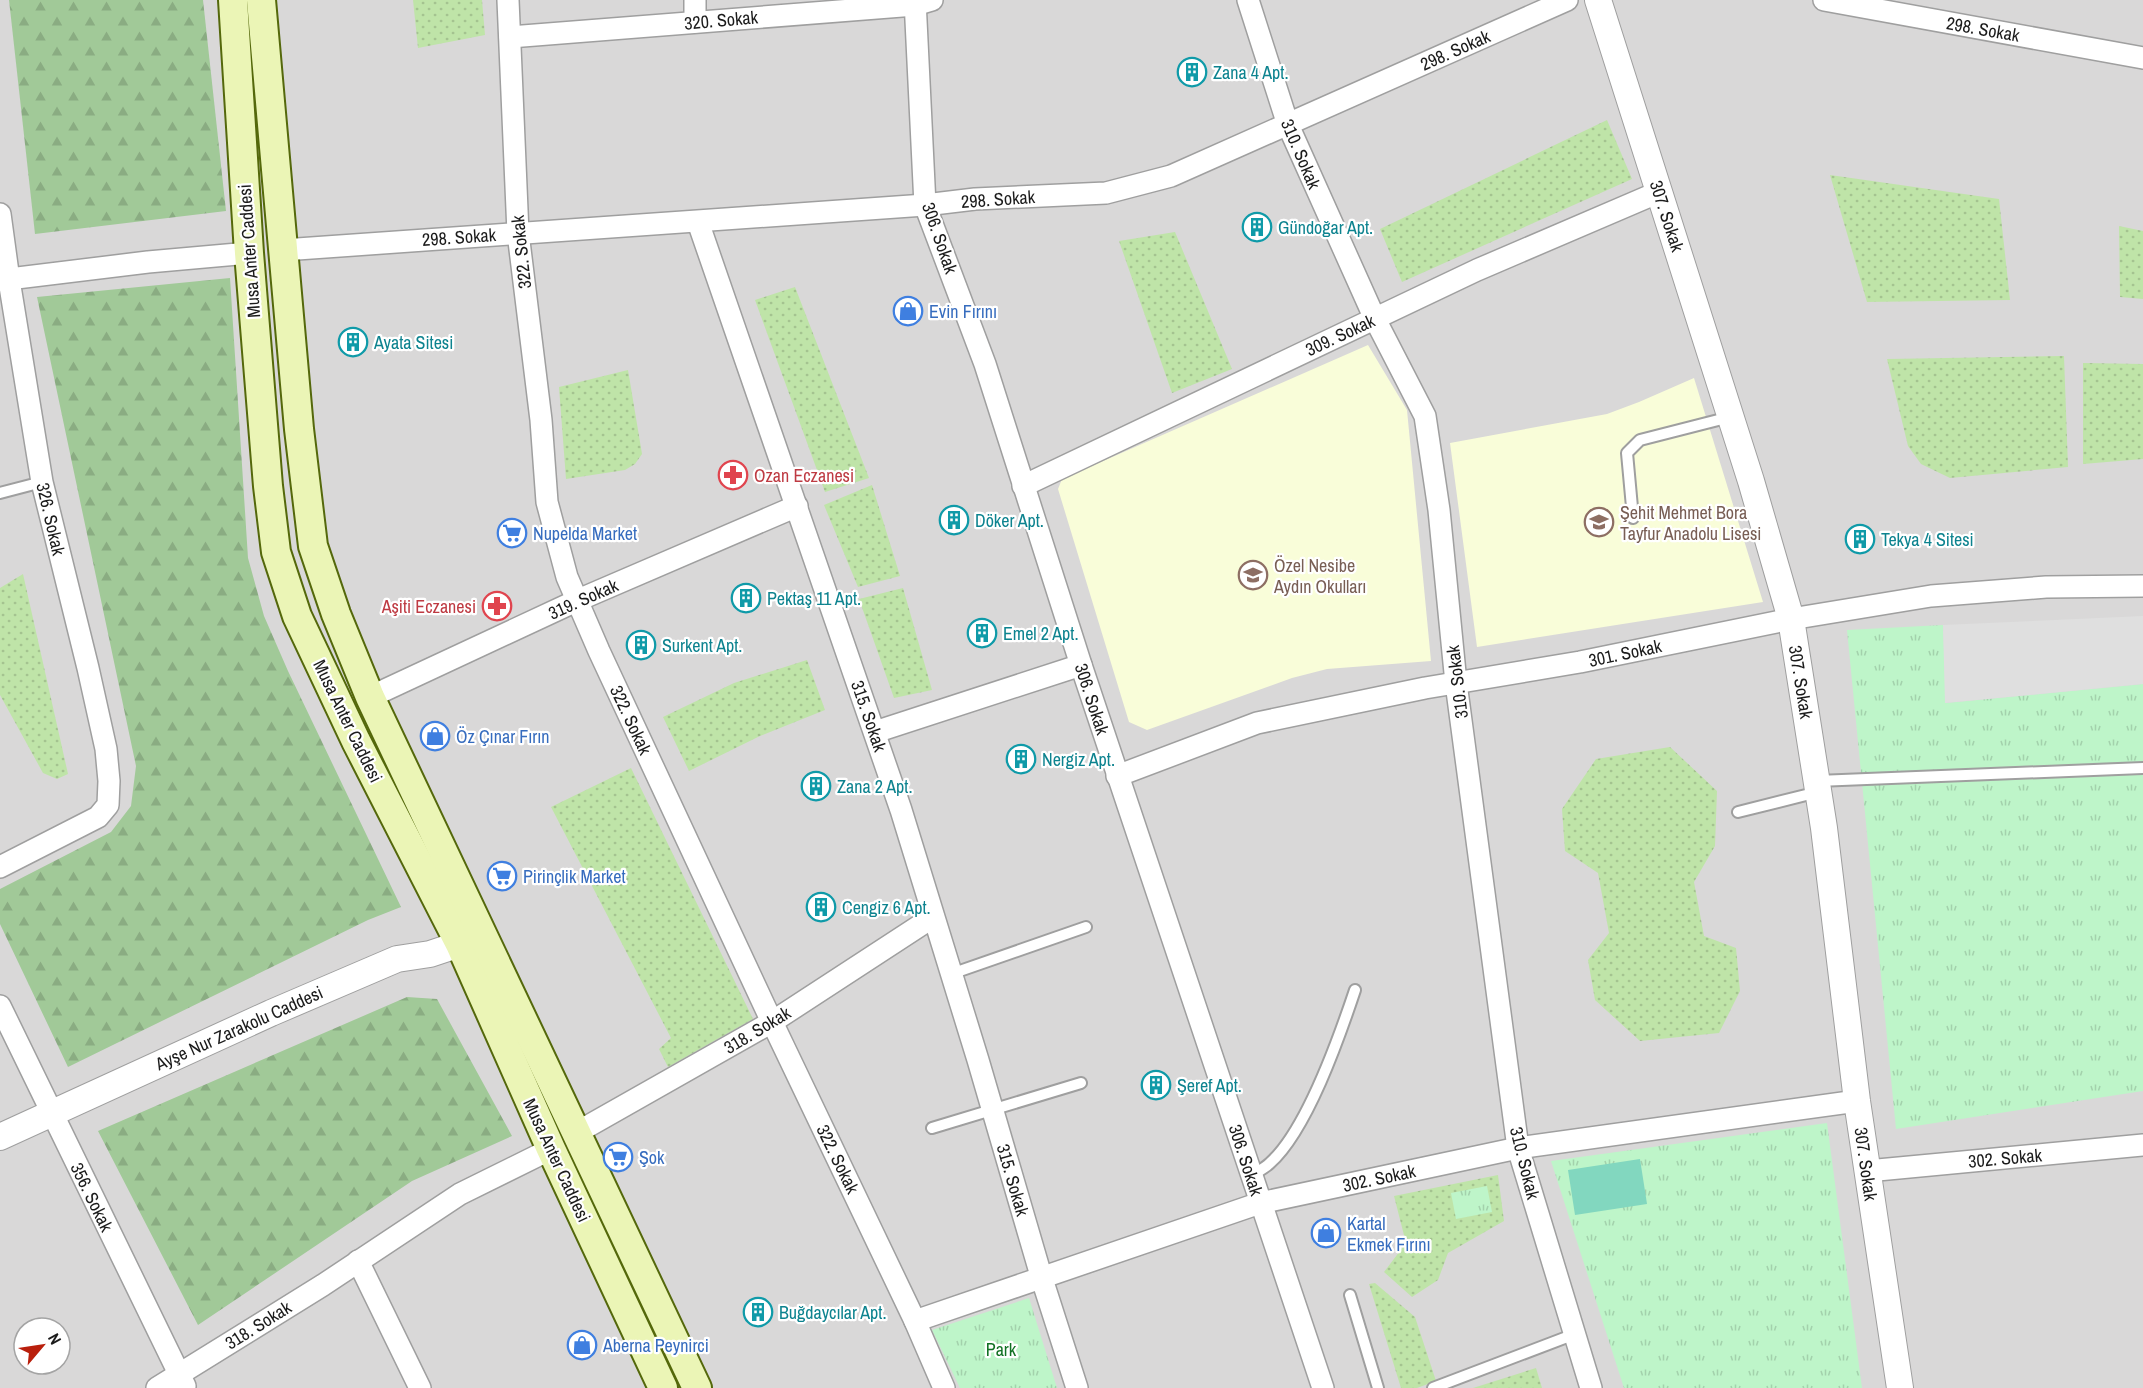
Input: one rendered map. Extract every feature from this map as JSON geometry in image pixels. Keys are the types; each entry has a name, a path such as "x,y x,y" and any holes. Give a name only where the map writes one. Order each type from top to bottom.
{"main road":[{"name":"Musa Anter Caddesi","path":"233,0 249,253 268,486 276,552 297,616 356,741 471,938 576,1133 697,1388"},
{"name":"Musa Anter Caddesi","path":"261,0 299,429 313,546 336,614 471,938 551,1149 663,1388"}],"street":[{"name":"322. Sokak","path":"508,0 518,233 541,420 547,502 567,577 576,601 772,1022 915,1321 944,1388"},
{"path":"695,0 695,22"},
{"name":"310. Sokak","path":"1248,0 1288,125 1375,318 1425,416 1439,510 1456,683 1518,1148 1592,1388"},
{"name":"298. Sokak","path":"283,250 698,222 926,205 975,199 1106,193 1171,176 1567,0"},
{"name":"307. Sokak","path":"1598,0 1730,417 1791,619 1817,786 1857,1101 1900,1388"},
{"name":"298. Sokak","path":"1824,0 2143,58"},
{"name":"320. Sokak","path":"510,37 920,2"},
{"name":"306. Sokak","path":"920,2 926,205 985,364 1080,665 1323,1388"},
{"name":"309. Sokak","path":"1023,486 1477,270 1659,192"},
{"name":"326. Sokak","path":"0,214 4,280 42,482 88,668 106,749 109,781 108,805 98,818 0,867"},
{"name":"315. Sokak","path":"698,222 875,732 1077,1388"},
{"path":"4,280 148,262 249,253"},
{"name":"319. Sokak","path":"370,697 576,601 797,506"},
{"name":"301. Sokak","path":"1117,776 1257,723 1456,683 1580,662 1791,619 1931,596 2046,587 2143,586"},
{"path":"875,732 1080,665"},
{"name":"318. Sokak","path":"576,1133 772,1022 933,917"},
{"name":"Ayşe Nur Zarakolu Caddesi","path":"0,1137 271,1013 397,959 430,954 471,938"},
{"name":"356. Sokak","path":"0,1006 51,1115 183,1381"},
{"name":"302. Sokak","path":"915,1321 1260,1203 1518,1148 1857,1101"},
{"name":"302. Sokak","path":"1867,1171 2143,1145"},
{"name":"318. Sokak","path":"157,1388 183,1381 460,1194 551,1149"},
{"path":"358,1261 420,1388"}],"lane":[{"path":"1633,518 1627,453 1640,440 1730,417"},
{"path":"0,494 42,482"},
{"path":"1738,812 1817,786 2143,768"},
{"path":"951,974 1086,927"},
{"path":"1251,1176 1270,1163 1297,1130 1319,1084 1355,990"},
{"path":"932,1128 1081,1083"},
{"path":"1350,1295 1378,1388"},
{"path":"1433,1388 1575,1334"}],"shaded area":[{"path":"0,0 2143,0 2143,1388 0,1388"},
{"name":"Özel Nesibe Aydın Okulları","path":"1368,345 1407,410 1431,661 1327,669 1292,678 1147,730 1129,722 1058,489 1062,479"},
{"name":"Şehit Mehmet Bora Tayfur Anadolu Lisesi","path":"1694,378 1763,602 1477,647 1450,443 1607,414"},
{"path":"2143,616 2143,684 1945,703 1943,625"}],"green space":[{"path":"9,0 203,0 226,211 35,234"},
{"path":"413,0 482,0 485,35 418,48"},
{"path":"1607,120 1632,179 1402,282 1380,229"},
{"path":"1830,175 1999,199 2010,300 1867,302"},
{"path":"2119,226 2143,231 2143,299 2120,297"},
{"path":"1175,232 1232,369 1172,393 1119,241"},
{"path":"230,278 248,558 264,616 288,671 401,907 368,920 68,1067 0,924 0,889 111,832 131,806 136,766 37,297"},
{"path":"795,287 869,478 825,492 755,300"},
{"path":"2064,356 2068,467 1950,478 1921,464 1908,446 1887,359"},
{"path":"2083,363 2143,364 2143,459 2083,464"},
{"path":"628,370 642,454 635,464 625,470 566,479 559,387"},
{"path":"872,485 900,576 858,587 824,505"},
{"path":"23,574 68,774 57,779 43,773 0,695 0,588"},
{"path":"903,588 932,690 894,698 859,599"},
{"path":"1943,625 1946,703 2143,684 2143,1091 1896,1129 1847,630"},
{"path":"807,660 825,710 760,736 689,771 663,717 734,683"},
{"path":"1670,747 1717,791 1715,846 1694,882 1704,936 1736,948 1740,991 1719,1033 1640,1041 1595,1000 1588,960 1609,933 1598,873 1565,851 1562,809 1596,759"},
{"path":"631,768 753,1019 668,1067 659,1049 671,1038 551,807"},
{"path":"407,997 437,999 512,1136 412,1181 198,1325 98,1131"},
{"path":"1827,1123 1862,1388 1624,1388 1551,1161"},
{"path":"1640,1159 1647,1204 1575,1215 1568,1170"},
{"path":"1498,1175 1504,1221 1448,1253 1438,1280 1412,1297 1384,1272 1406,1243 1394,1196"},
{"path":"1487,1186 1492,1212 1456,1219 1451,1193"},
{"path":"1375,1283 1415,1317 1436,1381 1417,1388 1401,1388 1369,1284"},
{"name":"Park","path":"1029,1298 1057,1388 960,1388 932,1330"},
{"path":"1536,1368 1542,1388 1473,1388"}],"place":[{"name":"Zana 4 Apt.","path":"1192,72"},
{"name":"Gündoğar Apt.","path":"1257,227"},
{"name":"Evin Fırını","path":"908,311"},
{"name":"Ayata Sitesi","path":"353,342"},
{"name":"Ozan Eczanesi","path":"733,475"},
{"name":"Döker Apt.","path":"954,520"},
{"name":"Şehit Mehmet Bora Tayfur Anadolu Lisesi","path":"1599,522"},
{"name":"Nupelda Market","path":"512,533"},
{"name":"Tekya 4 Sitesi","path":"1860,539"},
{"name":"Özel Nesibe Aydın Okulları","path":"1253,575"},
{"name":"Pektaş 11 Apt.","path":"746,598"},
{"name":"Aşiti Eczanesi","path":"497,606"},
{"name":"Emel 2 Apt.","path":"982,633"},
{"name":"Surkent Apt.","path":"641,645"},
{"name":"Öz Çınar Fırın","path":"435,736"},
{"name":"Nergiz Apt.","path":"1021,759"},
{"name":"Zana 2 Apt.","path":"816,786"},
{"name":"Pirinçlik Market","path":"502,876"},
{"name":"Cengiz 6 Apt.","path":"821,907"},
{"name":"Şeref Apt.","path":"1156,1085"},
{"name":"Şok","path":"618,1157"},
{"name":"Kartal Ekmek Fırını","path":"1326,1233"},
{"name":"Buğdaycılar Apt.","path":"758,1312"},
{"name":"Aberna Peynirci","path":"582,1345"}]}
